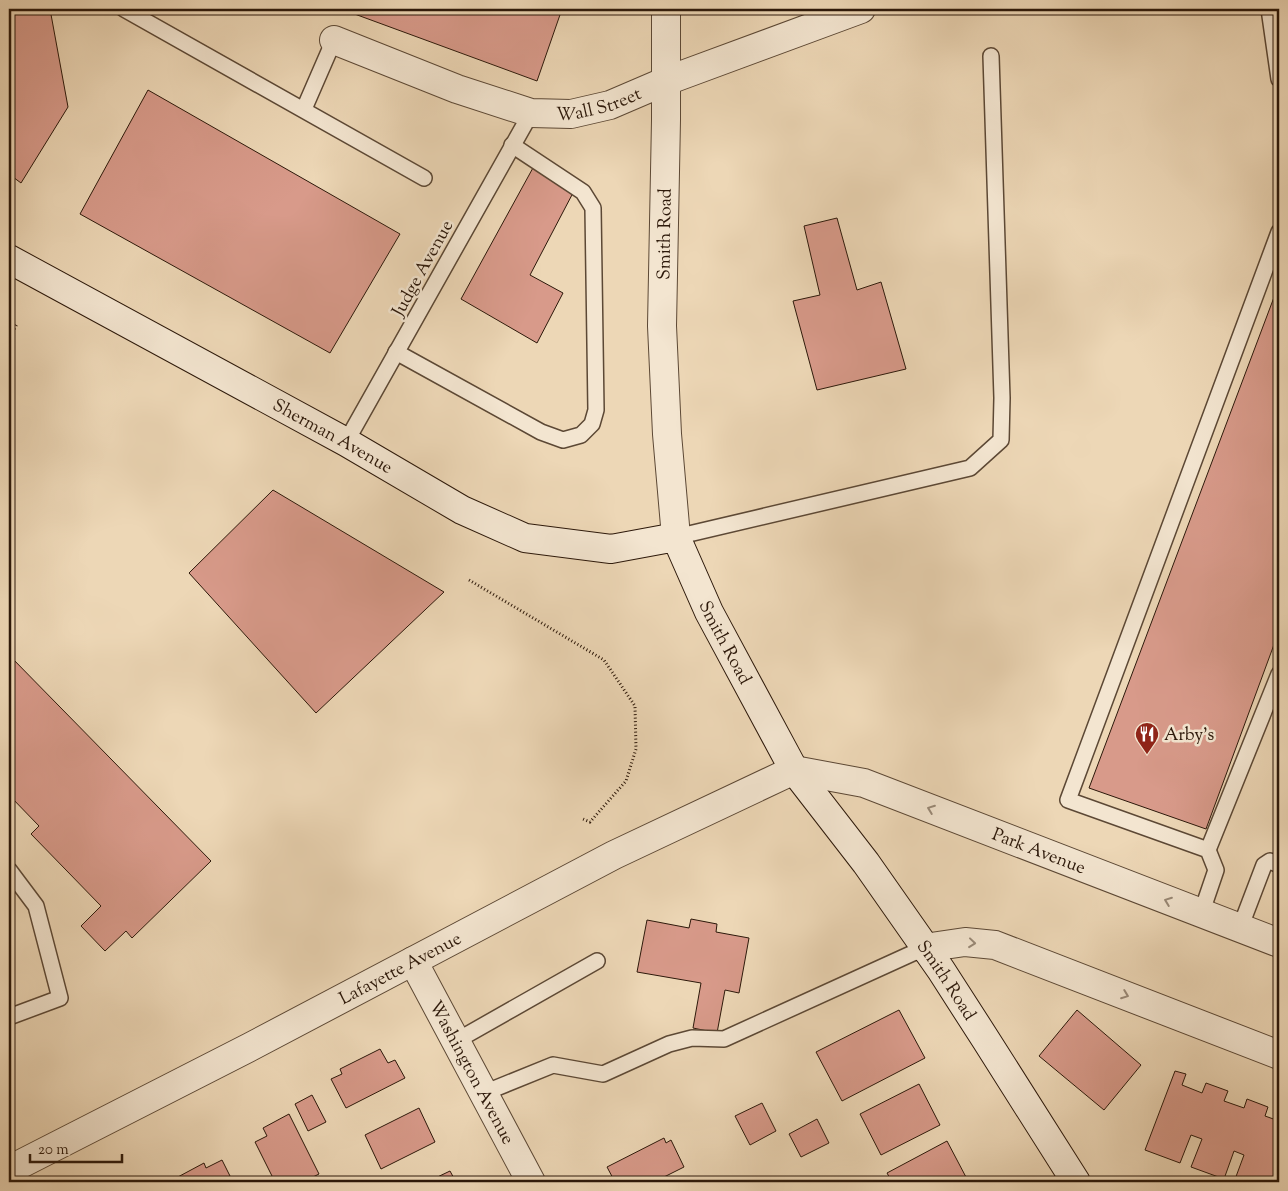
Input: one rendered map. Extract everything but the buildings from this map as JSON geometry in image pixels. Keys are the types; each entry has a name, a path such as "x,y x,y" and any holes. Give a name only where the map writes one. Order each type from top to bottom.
{"street":[{"name":"Smith Road","path":"666,9 662,326 667,434 676,537 709,612 794,770 866,863 941,970 1076,1182"},
{"name":"Wall Street","path":"334,40 457,89 531,113 571,114 610,105 666,81 861,9"},
{"name":"Sherman Avenue","path":"9,258 346,442 462,510 526,538 611,549 676,537"},
{"name":"Park Avenue","path":"794,770 864,783 1279,943"},
{"name":"Lafayette Avenue","path":"9,1170 250,1047 614,855 794,770"},
{"path":"924,948 965,942 995,945 1279,1055"},
{"name":"Washington Avenue","path":"413,961 531,1182"}],"lane":[{"path":"124,9 424,178"},
{"path":"1269,9 1275,29 1279,80"},
{"path":"304,109 334,40"},
{"path":"676,537 970,468 1001,440 1002,398 991,56"},
{"name":"Judge Avenue","path":"346,442 531,113"},
{"path":"396,352 541,432 563,440 581,435 592,424 596,410 593,208 583,192 512,145"},
{"path":"1208,850 1068,800 1279,232"},
{"path":"1201,914 1216,870 1208,850 1279,674"},
{"path":"1240,928 1264,865 1270,861 1279,865"},
{"path":"9,870 36,906 60,998 9,1018"},
{"path":"484,1093 554,1065 603,1074 669,1044 692,1038 724,1039 924,948"},
{"path":"456,1041 597,961"}],"path":[{"path":"9,338 16,324"},
{"path":"469,580 604,660 635,706 636,749 626,781 590,822 583,818"}],"place":[{"name":"Arby's","path":"1147,755"}]}
